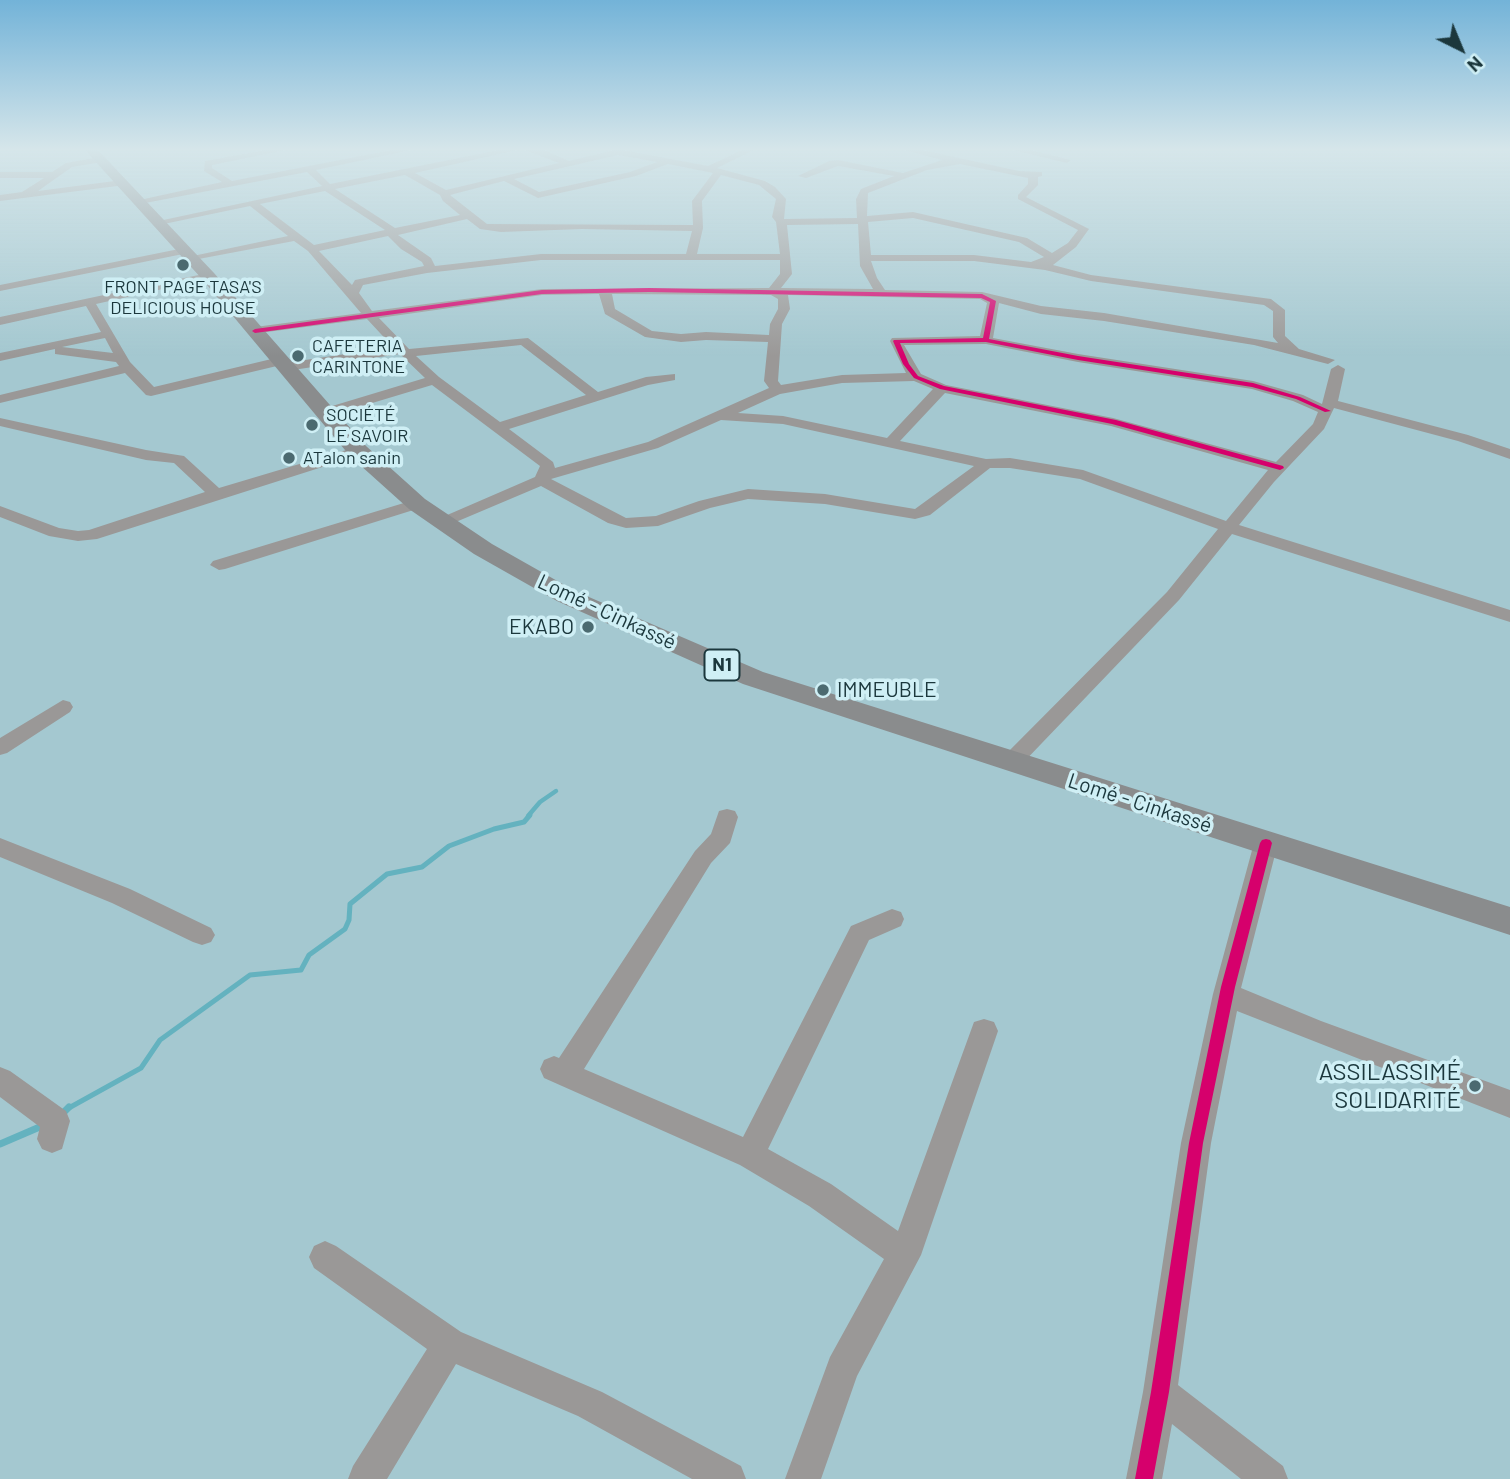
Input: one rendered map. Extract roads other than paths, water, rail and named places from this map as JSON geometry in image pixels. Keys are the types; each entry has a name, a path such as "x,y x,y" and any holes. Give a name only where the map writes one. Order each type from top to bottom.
{"highway":[{"name":"Lomé - Cinkassé","path":"155,218 358,451 417,504 483,549 566,596 717,664 788,690 1510,921"}],"street":[{"path":"159,222 180,218"},
{"path":"271,218 312,249 321,262 354,293 368,314 392,335 404,351 434,380 548,465 543,477"},
{"path":"373,218 394,232"},
{"path":"312,249 459,218"},
{"path":"473,218 484,227 500,229 582,226 698,228"},
{"path":"691,257 698,218"},
{"path":"774,292 786,274 785,248 781,222 778,218"},
{"path":"781,222 883,218"},
{"path":"926,218 1023,240 1095,297 1333,365 1329,407 1319,426 1228,527 1172,596 1011,762"},
{"path":"866,258 974,258 1031,266 1050,263 1072,246 1084,229 1062,218"},
{"path":"863,220 866,258 871,278 882,293"},
{"path":"500,229 511,239"},
{"path":"394,232 393,236 405,247 427,260 430,267 427,270"},
{"path":"0,288 195,262 296,237"},
{"path":"521,250 539,261"},
{"path":"354,293 359,282 427,270 539,261 784,257"},
{"path":"0,321 89,302 195,262"},
{"path":"255,331 542,286 602,290 982,296 1041,310 1095,297 1276,306 1279,310 1279,337 1296,353"},
{"path":"602,290 607,296 610,311 649,334 681,338 775,339"},
{"path":"774,292 783,298 784,309 776,324 771,380 777,390"},
{"path":"982,296 993,301 986,340"},
{"path":"89,302 115,344 123,363 151,392 283,364 524,341 598,398"},
{"path":"0,357 107,334"},
{"path":"916,377 906,364 896,341 986,340 1090,360 1253,385 1329,407 1463,438 1510,454"},
{"path":"44,349 123,363"},
{"path":"0,399 123,363"},
{"path":"497,428 670,377"},
{"path":"444,522 543,477 642,449 723,416 777,390 842,379 916,377 942,388 1113,422 1280,468"},
{"path":"324,412 434,380"},
{"path":"892,442 942,388"},
{"path":"723,416 783,420 986,464 1010,463 1083,475 1228,527 1510,616"},
{"path":"0,422 146,455 179,459 216,494"},
{"path":"0,512 55,532 91,535 358,451"},
{"path":"543,477 614,520 626,523 658,521 705,504 748,494 825,499 915,514 935,505 986,464"},
{"path":"219,565 417,504"},
{"path":"0,748 63,707"},
{"path":"727,817 722,837 703,857 560,1072 750,1154 820,1195 905,1255"},
{"path":"1144,1479 1160,1392 1196,1143 1226,994 1266,844"},
{"path":"0,847 109,891 202,935"},
{"path":"750,1154 860,933 892,919"},
{"path":"1226,994 1312,1030 1510,1104"},
{"path":"803,1479 842,1369 881,1294 905,1255 984,1031"},
{"path":"0,1080 56,1121 52,1139"},
{"path":"325,1256 449,1344 590,1404 728,1479"},
{"path":"366,1479 449,1344"},
{"path":"1160,1392 1269,1479"}],"waterway":[{"path":"528,816 540,802 556,791"},
{"path":"67,1109 141,1068 160,1040 250,975 301,970 309,955 345,929 349,920 350,904 387,874 422,867 449,846 494,829 524,822 530,815"},
{"path":"61,1115 67,1109"},
{"path":"0,1144 42,1126"}],"place":[{"name":"FRONT PAGE TASA'S DELICIOUS HOUSE","path":"183,265"},
{"name":"CAFETERIA CARINTONE","path":"298,356"},
{"name":"SOCIÉTÉ LE SAVOIR","path":"312,425"},
{"name":"ATalon sanin","path":"289,458"},
{"name":"EKABO","path":"588,627"},
{"name":"IMMEUBLE","path":"823,690"},
{"name":"ASSILASSIMÉ SOLIDARITÉ","path":"1475,1086"}]}
